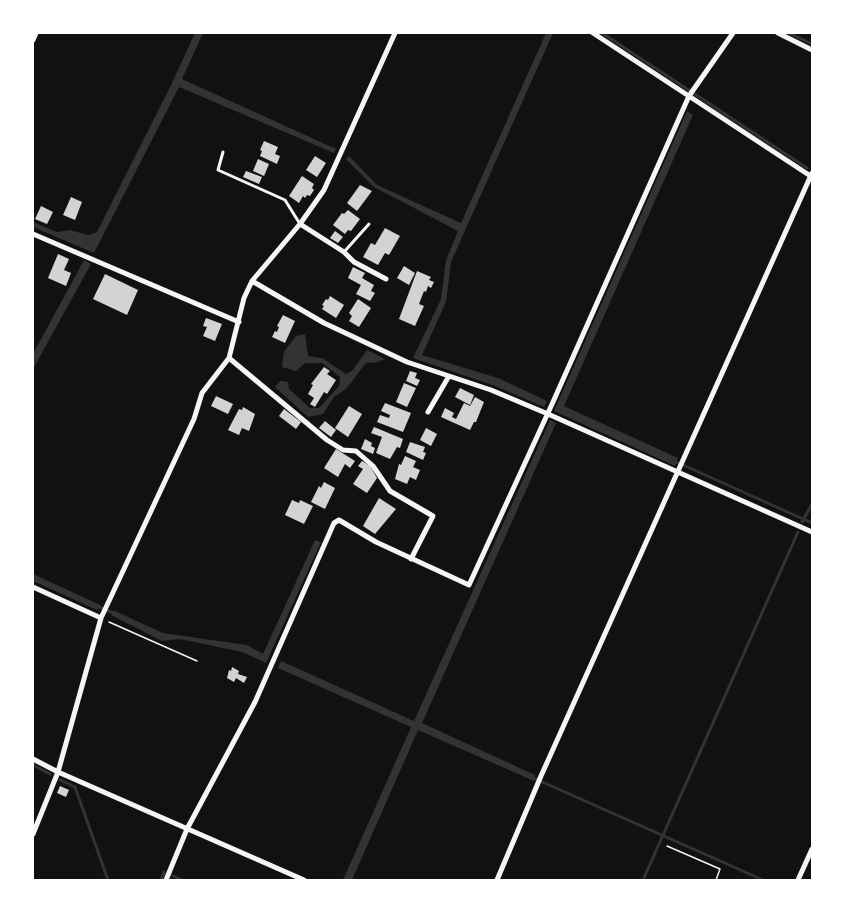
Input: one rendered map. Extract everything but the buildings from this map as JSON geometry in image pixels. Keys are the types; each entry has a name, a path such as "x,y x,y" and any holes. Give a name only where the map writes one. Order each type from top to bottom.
{"street":[{"path":"33,40 36,33"},
{"path":"33,834 58,772 102,617 194,420 202,393 229,358 244,298 252,281 300,224 324,190 395,33"},
{"path":"497,880 541,776 812,175 593,33"},
{"path":"166,880 187,829 255,702 334,523 339,520 376,542 469,585 549,412 689,96 732,33"},
{"path":"778,33 812,50"},
{"path":"300,224 344,252 354,262 386,279"},
{"path":"33,234 239,322"},
{"path":"252,281 324,323 406,362 549,412 812,532"},
{"path":"229,358 327,440 343,450 356,451 373,466 390,491 433,516 411,559"},
{"path":"428,412 449,376"},
{"path":"33,587 102,617"},
{"path":"33,759 295,878 304,880"},
{"path":"798,880 812,849"}],"lane":[{"path":"223,152 218,170 285,200 300,224"},
{"path":"344,252 369,224"}],"path":[{"path":"102,617 196,661"},
{"path":"667,846 720,869 716,880"}],"shaded area":[{"path":"195,33 203,33 182,79 336,149 334,153 179,87 94,253 33,227 33,222 57,232 70,230 88,235 97,232"},
{"path":"546,33 553,33 451,262 446,302 422,355 498,378 547,401 544,407 495,386 413,358 441,299 446,260 458,231 374,187 346,159 349,156 377,185 461,223"},
{"path":"687,111 693,115 564,406 678,458 675,466 554,411"},
{"path":"84,260 91,264 33,369 33,354"},
{"path":"305,334 308,356 322,358 346,374 352,371 367,350 385,359 366,363 346,389 334,397 323,414 308,417 275,387 280,381 288,382 289,389 310,408 319,408 339,386 340,377 322,363 305,363 296,371 282,367 284,352 296,336"},
{"path":"550,420 556,423 422,723 535,775 534,781 418,730 352,880 343,880 411,727 278,668 279,665 281,661 414,721"},
{"path":"315,540 321,542 266,663 242,652 180,639 162,641 111,615 115,611 163,633 247,645 263,654"},
{"path":"33,574 100,605 97,610 33,581"}],"waterway":[{"path":"602,33 807,168"},
{"path":"789,33 812,44"},
{"path":"674,461 812,523"},
{"path":"802,522 812,504"},
{"path":"643,880 798,532"},
{"path":"97,606 116,614"},
{"path":"33,765 50,774"},
{"path":"531,777 763,880"},
{"path":"60,780 75,787 108,880"},
{"path":"161,880 164,872"},
{"path":"173,876 182,880"}]}
